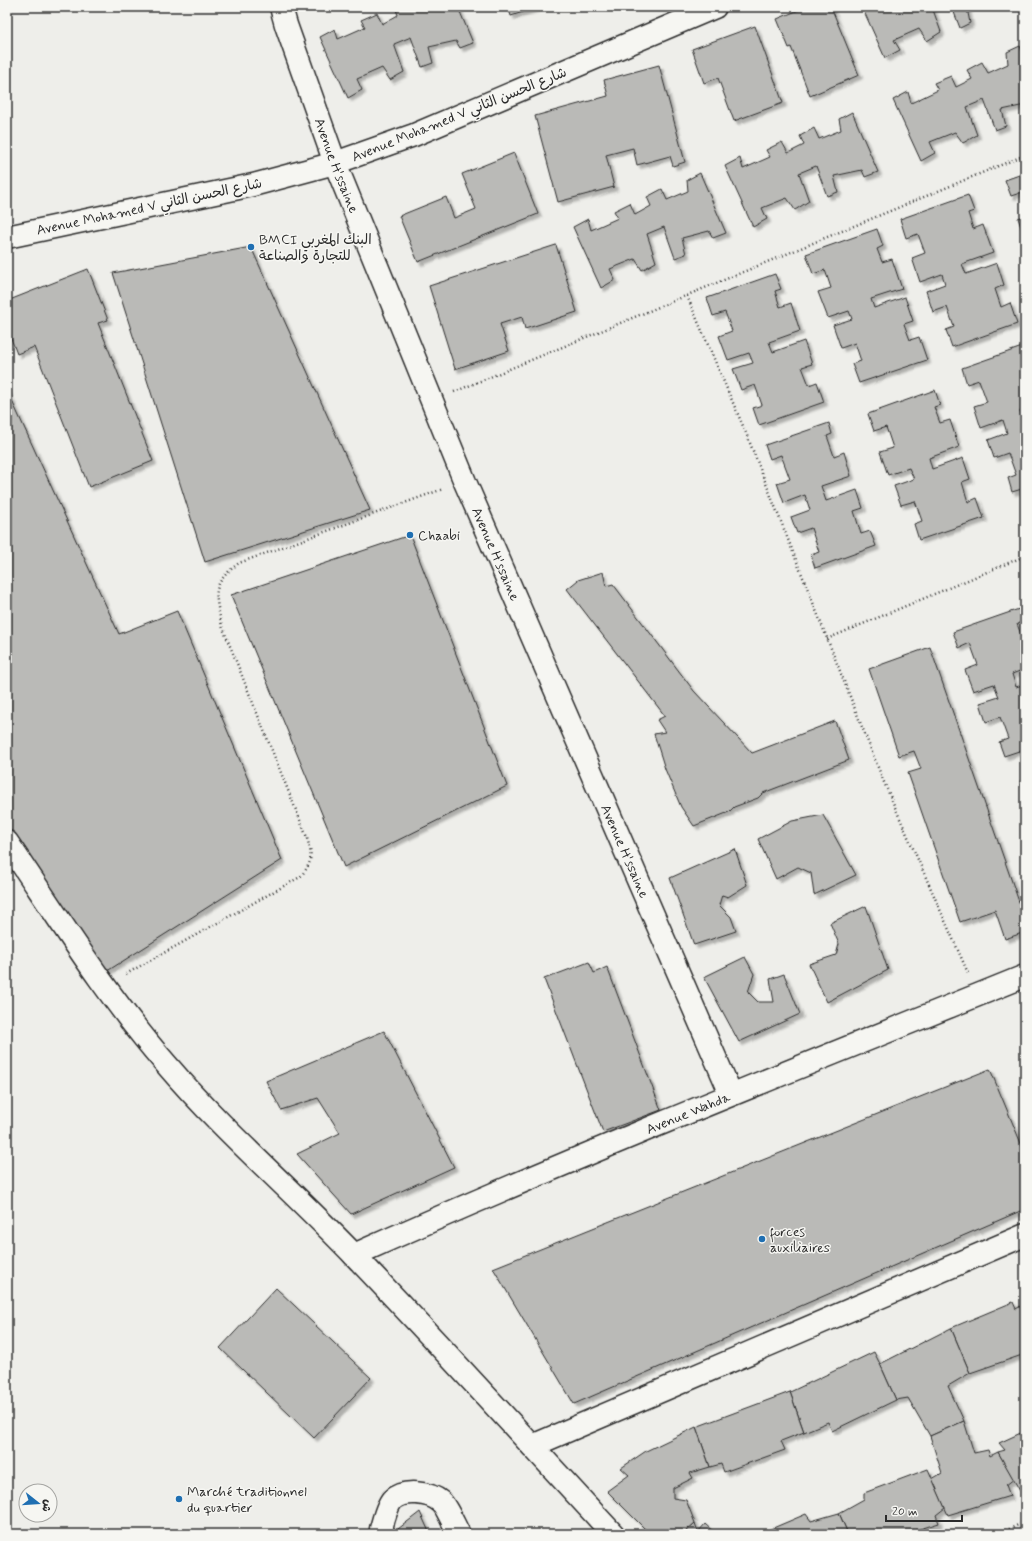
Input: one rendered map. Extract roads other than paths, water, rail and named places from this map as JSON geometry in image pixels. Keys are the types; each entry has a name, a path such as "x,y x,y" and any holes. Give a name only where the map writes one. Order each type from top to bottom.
{"street":[{"name":"Avenue H'ssaine","path":"281,7 335,163 431,401 731,1094"},
{"name":"Avenue Mohamed V شارع الحسن الثاني","path":"7,237 253,185 335,163 414,135 715,7"},
{"path":"7,842 105,986 139,1032 199,1101 354,1255 613,1534"},
{"name":"Avenue Wahda","path":"354,1255 456,1209 731,1094 1025,976"},
{"path":"532,1446 1025,1235"},
{"path":"384,1534 381,1529 392,1500 406,1492 426,1494 441,1502 458,1534"}],"place":[{"name":"BMCI البنك المغربي للتجارة والصناعة","path":"251,247"},
{"name":"Chaabi","path":"410,535"},
{"name":"forces auxiliaires","path":"762,1239"},
{"name":"Marché traditionnel du quartier","path":"179,1499"}]}
